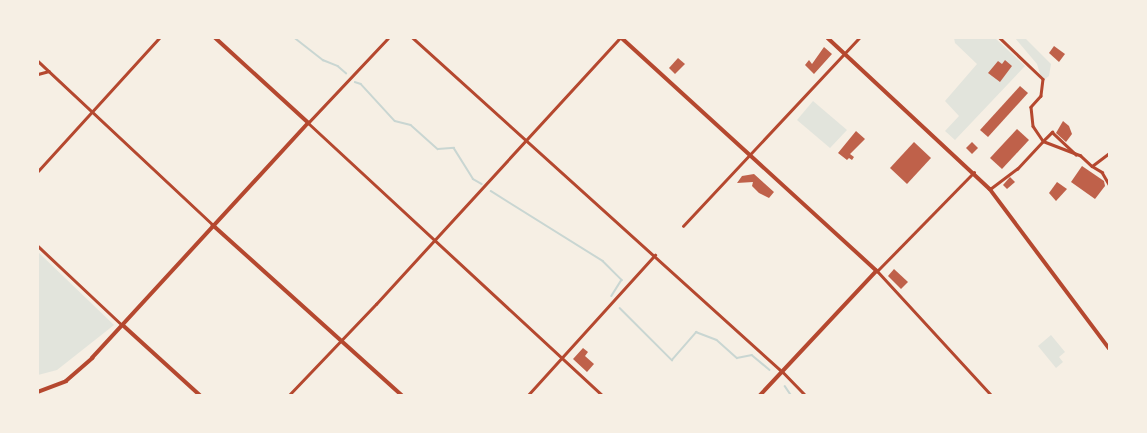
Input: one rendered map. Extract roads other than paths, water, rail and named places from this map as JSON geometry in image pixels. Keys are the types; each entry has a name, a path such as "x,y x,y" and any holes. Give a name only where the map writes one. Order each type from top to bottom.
{"main road":[{"path":"38,392 66,381 92,358 213,225 308,124 215,38"},
{"path":"621,38 877,271 761,395"},
{"path":"828,38 974,172 990,189 1109,348"},
{"path":"213,225 342,339 402,395"},
{"path":"122,325 200,395"}],"street":[{"path":"38,171 159,38"},
{"path":"388,38 308,124 562,356 602,395"},
{"path":"413,38 783,372 805,395"},
{"path":"289,395 435,240 621,38"},
{"path":"683,226 859,38"},
{"path":"1000,38 1043,79 1040,96 1031,107 1030,115 1033,126 1043,141 1076,154"},
{"path":"38,61 213,225"},
{"path":"38,74 50,71"},
{"path":"990,189 1017,169 1052,132 1076,154 1102,172 1109,184"},
{"path":"1092,166 1109,153"},
{"path":"974,172 877,271 991,395"},
{"path":"38,246 122,325"},
{"path":"528,395 562,356 655,256"}],"waterway":[{"path":"295,38 323,60 338,66 346,73"},
{"path":"355,82 361,84 395,121 411,125 438,149 454,148 473,179 482,184"},
{"path":"491,191 603,261 622,280 612,296"},
{"path":"620,308 672,360 696,332 717,340 737,358 752,355 770,370"},
{"path":"785,386 791,395"}]}
